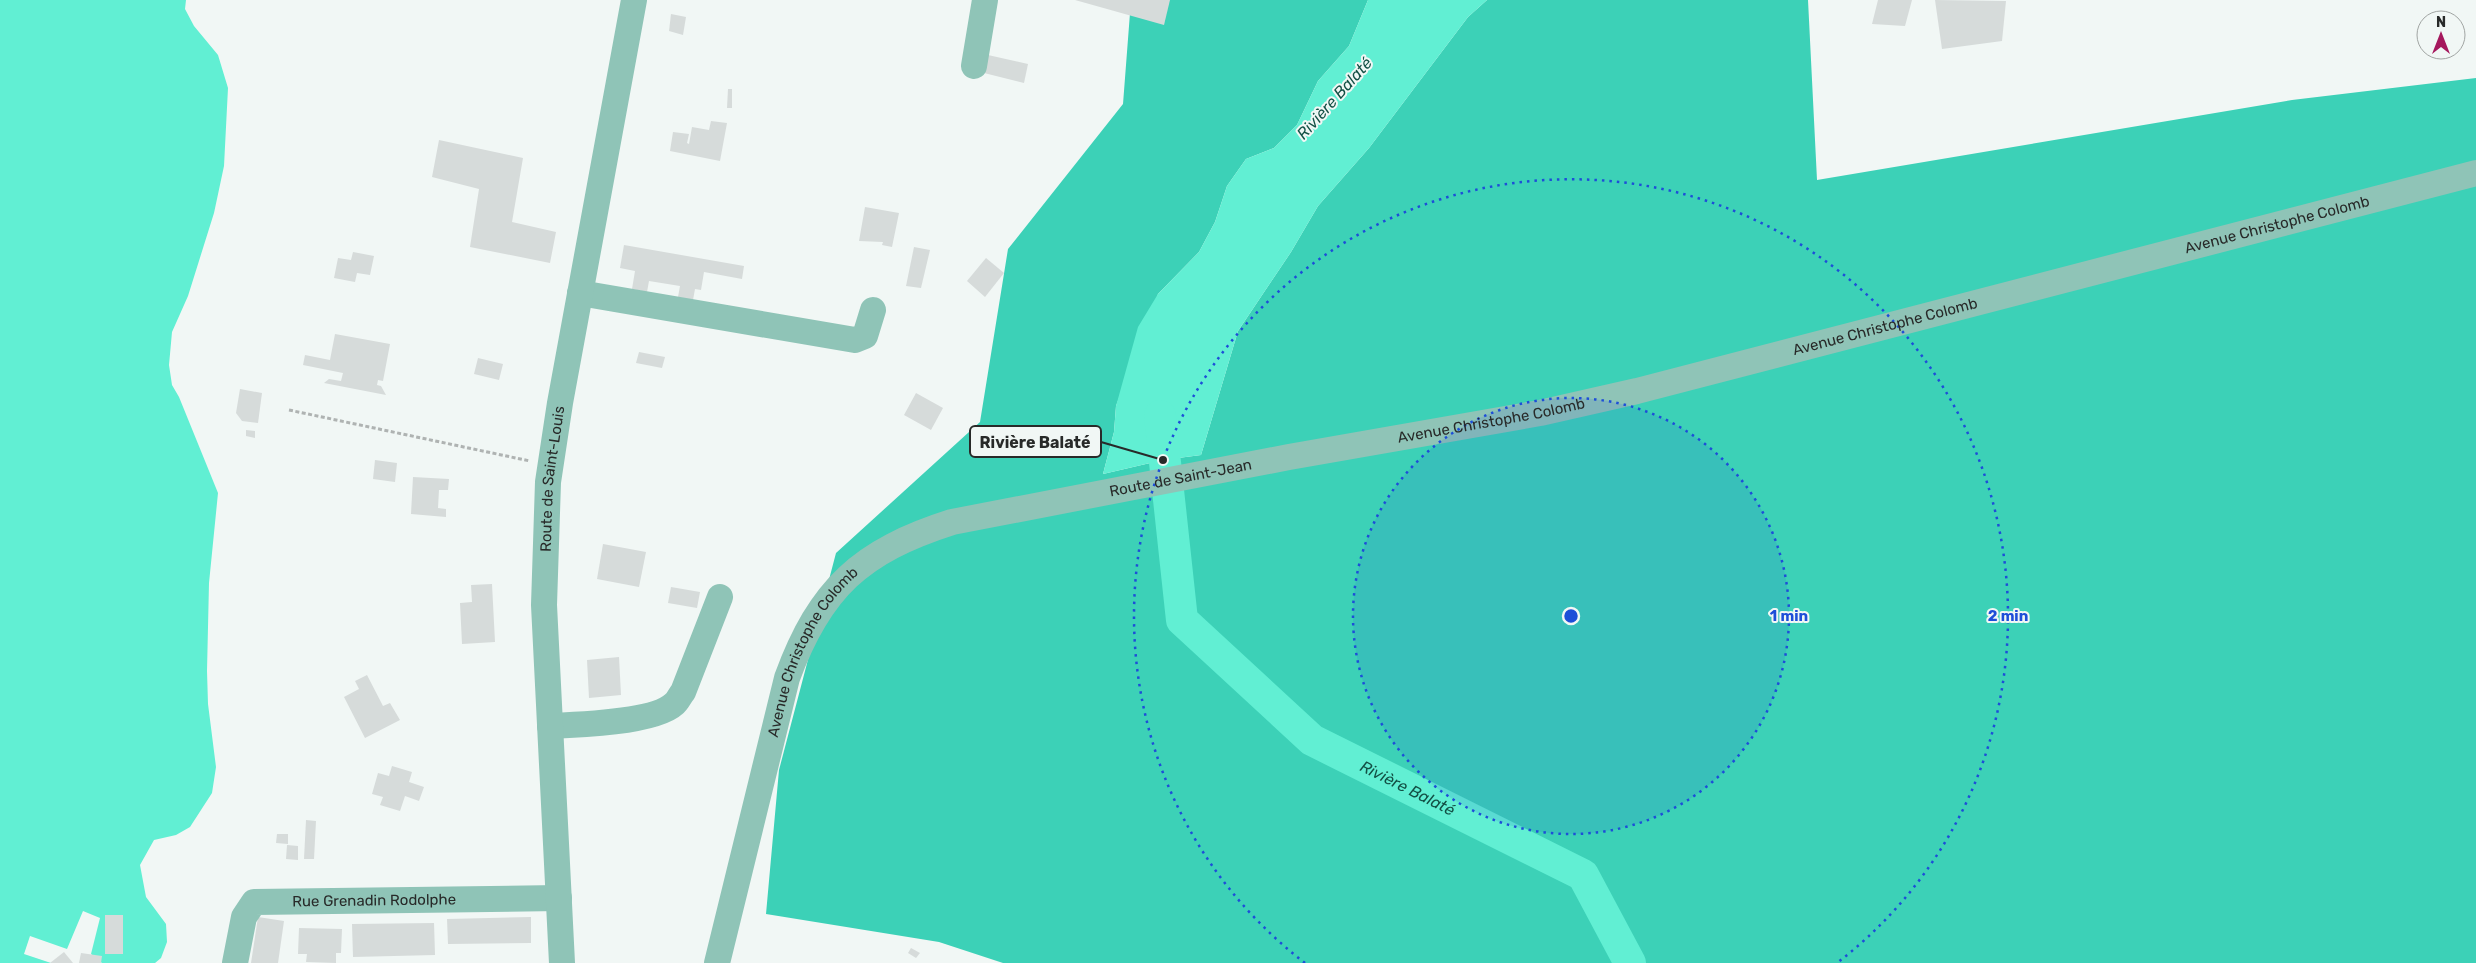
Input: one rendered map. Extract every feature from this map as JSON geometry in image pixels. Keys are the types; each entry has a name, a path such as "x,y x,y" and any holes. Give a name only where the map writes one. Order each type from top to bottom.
{"street":[{"name":"Route de Saint-Louis","path":"562,963 544,605 548,482 580,293 634,0"},
{"path":"974,66 985,0"},
{"name":"Avenue Christophe Colomb","path":"1289,458 1540,413 1637,391 2476,173"},
{"path":"580,293 855,340 865,336 874,310"},
{"name":"Route de Saint-Jean","path":"1072,498 1289,458"},
{"name":"Avenue Christophe Colomb","path":"717,963 787,678 799,644 816,614 837,587 857,569 890,546 921,532 952,522 1072,498"},
{"path":"550,726 586,725 642,717 674,705 683,692 720,597"},
{"name":"Rue Grenadin Rodolphe","path":"236,963 244,917 254,902 559,898"}],"path":[{"path":"289,410 550,466"}],"shaded area":[{"path":"1131,0 1368,0 1349,46 1318,81 1297,125 1274,148 1246,159 1227,186 1215,222 1199,252 1158,294 1116,406 1114,432 1103,474 1163,460 1201,455 1238,331 1291,252 1318,206 1369,148 1468,17 1487,0 1808,0 1817,180 2292,100 2476,78 2476,963 1003,963 939,942 766,914 779,770 836,553 980,422 1008,249 1123,104"}],"water":[{"path":"0,0 186,0 185,9 194,26 218,55 228,88 224,166 214,213 188,296 172,332 169,365 172,385 179,397 218,493 209,583 207,671 208,704 216,767 212,793 190,827 176,835 154,840 140,865 146,897 166,924 167,942 161,958 155,963 102,963 91,954 100,918 83,911 67,949 30,936 24,954 51,963 0,963"},
{"path":"1368,0 1487,0 1468,17 1369,148 1318,206 1291,252 1238,331 1201,455 1163,460 1103,474 1114,432 1116,406 1138,327 1158,294 1199,252 1215,222 1227,186 1246,159 1274,148 1297,125 1318,81 1349,46"}],"building":[{"path":"1075,0 1170,0 1164,25"},
{"path":"1878,0 1912,0 1905,26 1872,24"},
{"path":"1935,0 2006,1 2002,41 1942,49"},
{"path":"671,14 686,17 683,35 669,31"},
{"path":"988,55 1028,64 1024,83 984,73"},
{"path":"728,89 732,89 732,108 727,108"},
{"path":"711,121 727,123 720,161 670,151 673,132 689,134 687,143 689,144 692,127 709,130"},
{"path":"439,140 523,158 512,222 556,232 550,263 470,247 479,189 432,177"},
{"path":"865,207 899,213 892,247 882,245 883,242 859,241"},
{"path":"624,245 744,266 742,279 704,272 701,290 695,289 693,300 678,297 680,286 649,281 647,292 632,289 635,271 620,268"},
{"path":"914,247 930,250 921,288 906,286"},
{"path":"353,252 374,256 370,275 357,273 355,282 334,278 338,258 351,260"},
{"path":"986,258 1004,273 985,297 967,281"},
{"path":"335,334 390,344 383,381 378,380 377,385 381,386 386,395 324,383 329,379 341,381 343,373 303,365 305,355 330,360"},
{"path":"639,352 665,357 662,368 636,363"},
{"path":"478,358 503,364 499,380 474,374"},
{"path":"240,389 262,393 258,423 242,421 236,413"},
{"path":"916,393 943,408 931,430 904,415"},
{"path":"246,430 255,431 255,438 246,436"},
{"path":"375,460 397,463 395,482 373,479"},
{"path":"413,477 449,479 448,490 439,490 438,508 446,509 446,517 411,514"},
{"path":"603,544 646,552 639,587 597,579"},
{"path":"492,584 495,642 462,644 460,603 472,602 471,585"},
{"path":"671,587 700,592 697,608 668,603"},
{"path":"619,657 621,695 589,698 587,660"},
{"path":"367,675 383,706 390,703 400,720 365,738 344,697 359,689 355,681"},
{"path":"392,766 412,772 409,782 424,787 419,801 405,796 400,811 380,805 383,797 372,794 378,773 389,776"},
{"path":"306,820 316,821 314,859 304,859"},
{"path":"277,834 288,834 288,844 276,843"},
{"path":"287,845 298,846 298,860 286,859"},
{"path":"105,915 123,915 123,954 105,954"},
{"path":"258,917 284,921 278,963 251,963"},
{"path":"531,917 531,943 448,944 447,919"},
{"path":"434,923 435,955 353,957 352,924"},
{"path":"299,928 342,929 341,953 336,953 336,963 306,962 307,954 298,954"},
{"path":"911,948 920,953 916,958 908,953"},
{"path":"64,952 73,963 50,963"},
{"path":"81,953 102,956 101,963 79,963"}],"waterway":[{"name":"Rivière Balaté","path":"1160,416 1182,620 1312,740 1583,875 1630,963"}],"place":[{"name":"Rivière Balaté","path":"1163,460"}]}
